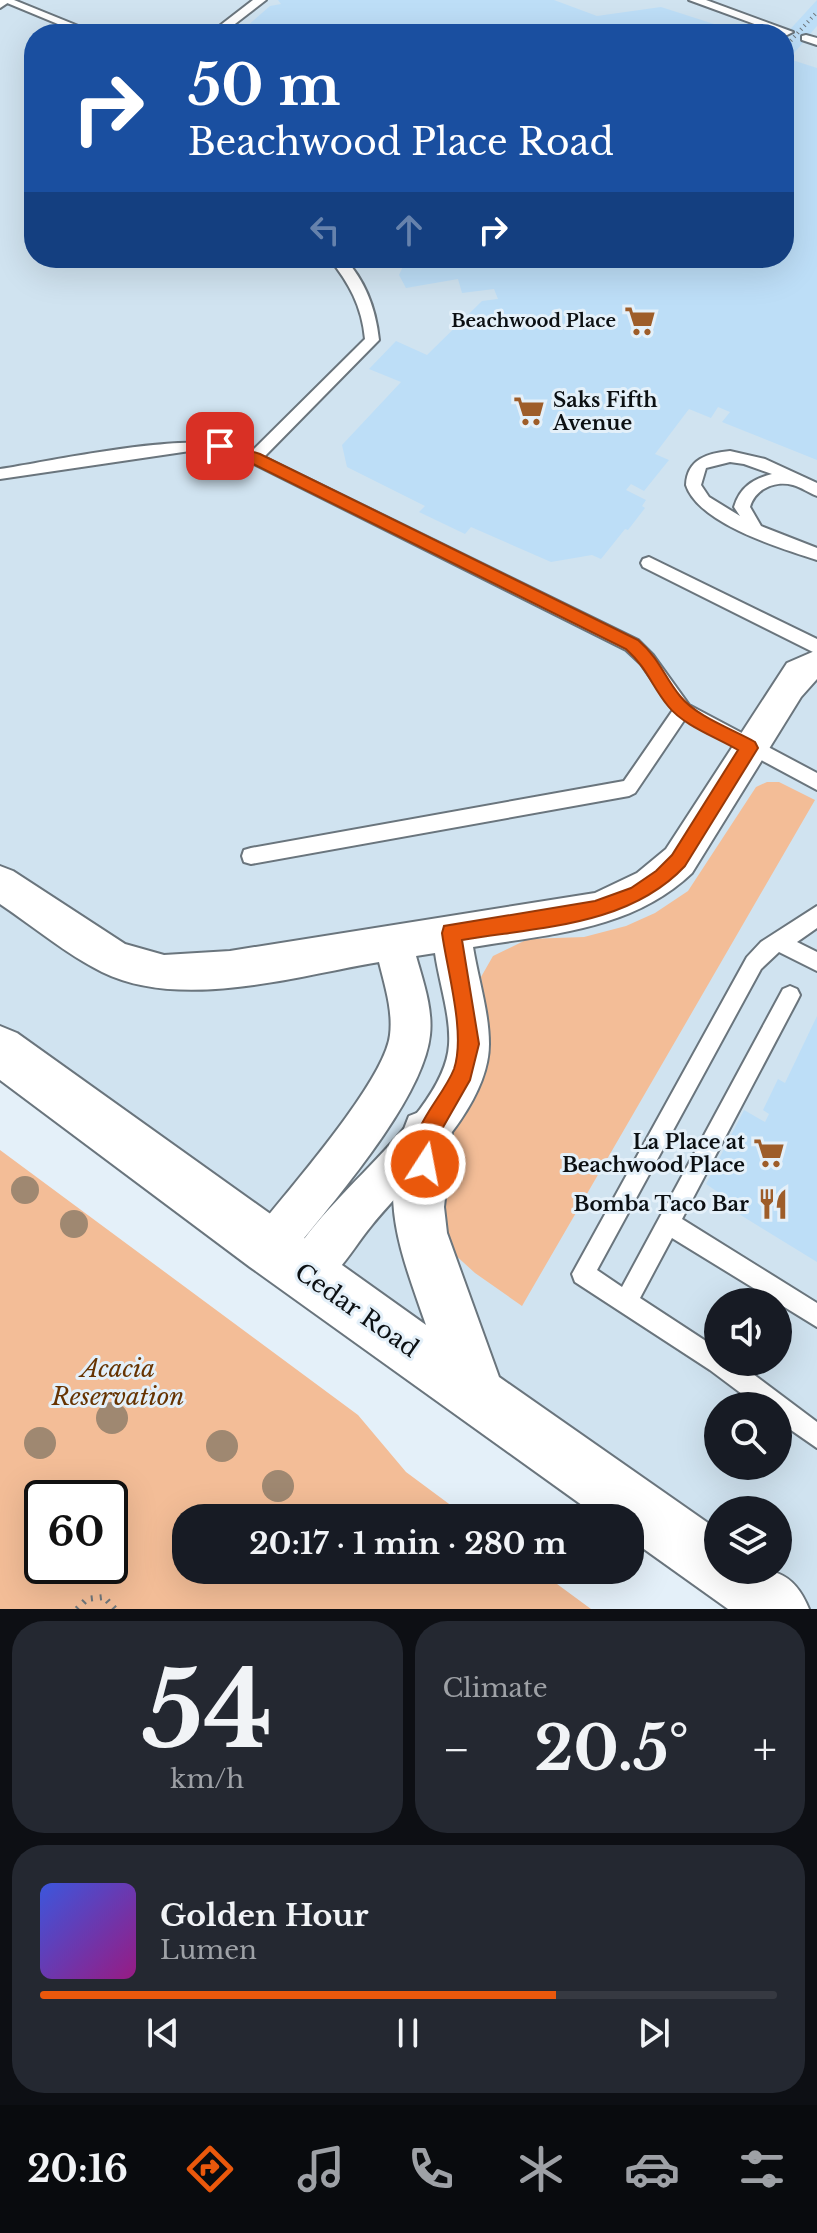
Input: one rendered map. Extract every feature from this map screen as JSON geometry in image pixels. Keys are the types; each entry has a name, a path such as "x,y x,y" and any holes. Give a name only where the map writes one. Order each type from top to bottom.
{"main road":[{"name":"Cedar Road","path":"0,1050 287,1260 704,1556"},
{"path":"427,1134 418,1207 421,1233 477,1395"},
{"path":"744,1584 779,1609"}],"street":[{"path":"0,883 115,959 164,973 230,969 595,910 637,894 663,877 679,861 799,673 817,663"},
{"path":"287,1260 359,1207 427,1134 463,1073 469,1044 451,933"},
{"path":"287,1260 351,1142 407,1051 410,1024 393,942"}],"lane":[{"path":"2,0 66,24"},
{"path":"228,24 260,0"},
{"path":"695,0 764,24"},
{"path":"254,458 372,340 370,321 354,280 344,268"},
{"path":"0,474 190,446 234,448 632,645 652,663 682,710 817,782"},
{"path":"817,490 733,455 715,457 699,466 693,484 701,499 714,510 817,554"},
{"path":"754,527 742,507 747,495 765,481 793,479"},
{"path":"649,563 817,647"},
{"path":"251,856 629,788 682,710"},
{"path":"704,1353 583,1274 754,963 762,951 800,933 817,915"},
{"path":"779,942 817,962"},
{"path":"626,1302 790,995"},
{"path":"668,1223 817,1316"},
{"path":"737,1376 759,1392"},
{"path":"792,1417 817,1436"}],"path":[{"path":"794,37 817,12"},
{"path":"77,1609 87,1599 104,1597 115,1609"}],"shaded area":[{"path":"0,0 817,0 817,1609 779,1609 744,1584 792,1584 792,1496 704,1496 704,1556 644,1513 644,1504 632,1504 0,1051"}],"green space":[{"path":"767,782 779,782 815,800 522,1306 475,1273 441,1242 438,1146 485,1007 481,977 493,956 528,939 584,937 626,926 655,913 688,891 756,787"},
{"name":"Acacia Reservation","path":"0,1150 358,1415 406,1472 449,1504 172,1504 172,1584 557,1584 591,1609 0,1609"}],"building":[{"path":"278,0 554,0 597,16 661,7 714,24 249,24 270,6 281,4"},
{"name":"Beachwood Place","path":"817,0 817,26 794,53 794,25"},
{"name":"Beachwood Place","path":"794,61 817,68 817,460 722,422 730,412 718,407 711,418 689,409 655,454 669,460 644,491 631,484 626,490 646,500 642,506 645,508 601,559 592,555 551,562 471,527 465,534 419,512 425,506 347,467 342,445 401,382 369,369 396,341 427,355 482,301 498,299 494,289 462,293 458,279 406,288 399,275 402,268 794,268"},
{"name":"La Place at Beachwood Place","path":"817,1016 817,1262 721,1203 725,1197 706,1184 744,1110 765,1122 769,1114 763,1110 778,1079 785,1083"}],"place":[{"name":"Beachwood Place","path":"640,321"},
{"name":"Saks Fifth Avenue","path":"529,411"},
{"name":"La Place at Beachwood Place","path":"769,1153"},
{"name":"Bomba Taco Bar","path":"773,1204"}],"route":[{"path":"220,446 234,448 632,645 652,663 672,699 683,710 749,748 679,861 663,877 637,894 595,910 451,933 469,1044 463,1073 427,1134 425,1164"}]}
